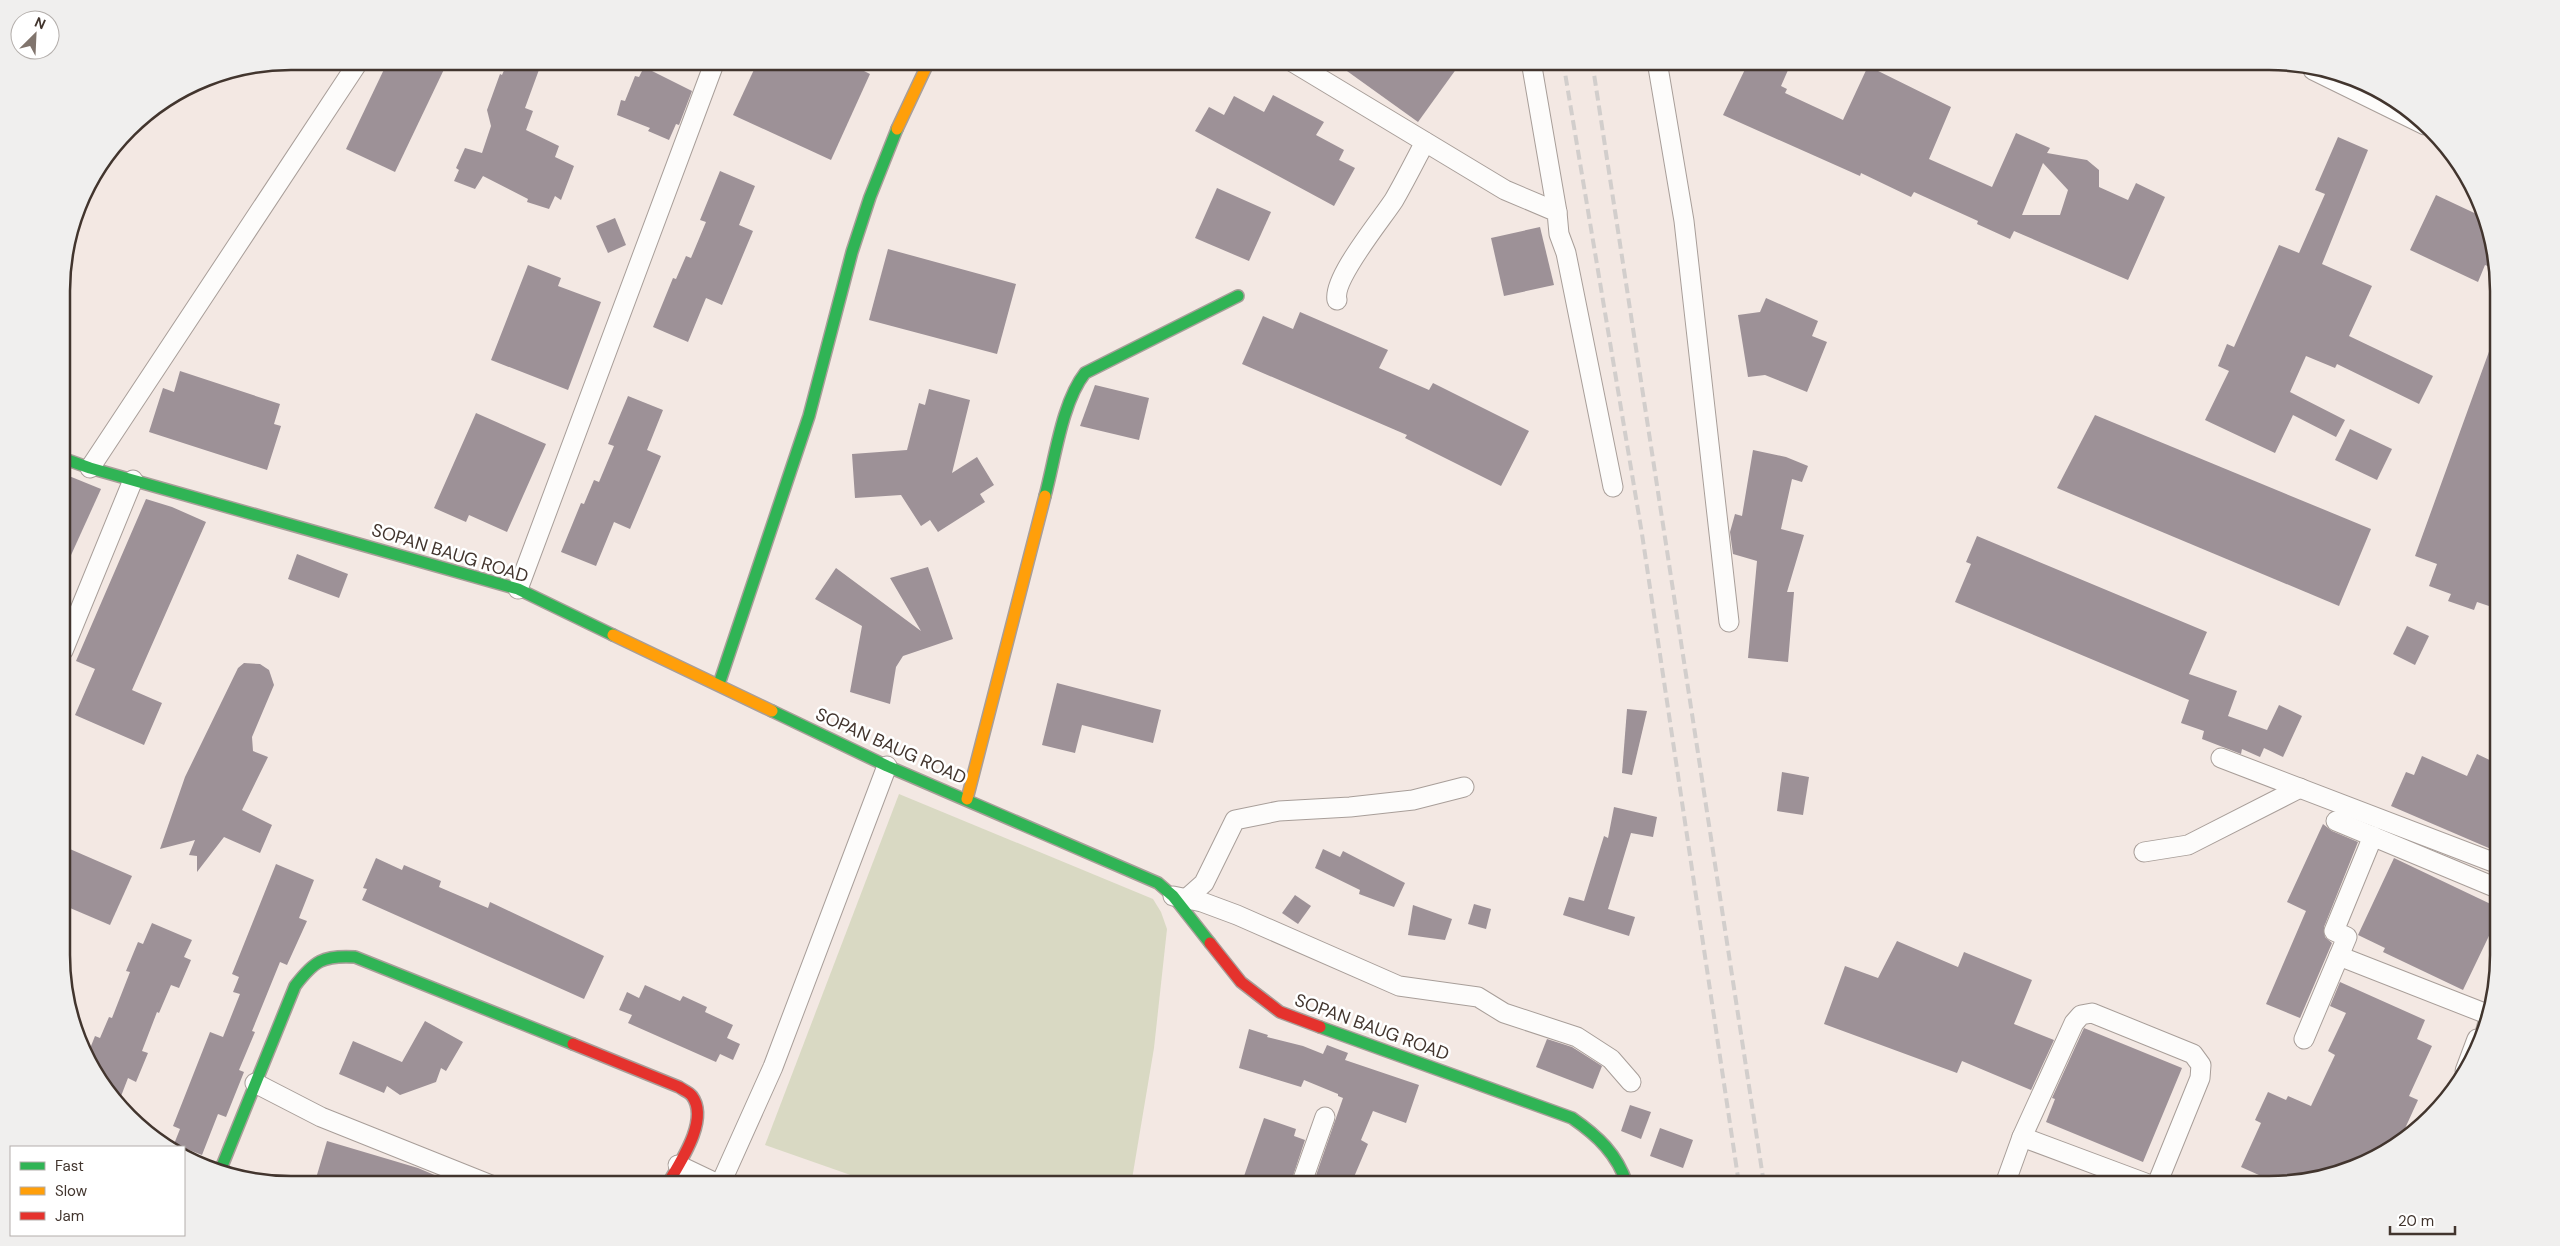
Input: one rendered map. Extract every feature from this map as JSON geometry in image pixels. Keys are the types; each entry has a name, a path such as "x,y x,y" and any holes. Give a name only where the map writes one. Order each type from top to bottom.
{"street":[{"path":"90,468 353,70"},
{"path":"518,589 712,70"},
{"path":"719,684 809,416 849,261 870,197 904,112 925,70"},
{"path":"1306,70 1505,190 1557,212"},
{"path":"1533,70 1557,212 1559,234 1566,253 1613,487"},
{"path":"1659,70 1684,221 1728,622"},
{"path":"2332,80 2398,112"},
{"path":"1337,300 1337,290 1351,262 1394,199 1425,142"},
{"path":"967,799 1065,419 1078,382 1085,374 1238,296"},
{"name":"SOPAN BAUG ROAD","path":"70,461 518,589 887,766 1158,883 1180,898 1241,982 1280,1012 1572,1118 1600,1137 1623,1168 1625,1176"},
{"path":"70,632 133,480"},
{"path":"2221,758 2490,861"},
{"path":"724,1176 773,1067 887,766"},
{"path":"1180,898 1204,883 1235,820 1279,812 1413,800 1464,787"},
{"path":"2144,852 2188,845 2300,788"},
{"path":"2336,821 2490,886"},
{"path":"2304,1039 2347,938 2334,931 2373,836"},
{"path":"1180,898 1237,915 1399,986 1478,997 1504,1012 1577,1037 1611,1059 1631,1082"},
{"path":"222,1165 294,986 313,963 334,955 355,956 679,1087 691,1095 698,1113 694,1131 672,1176"},
{"path":"2339,956 2482,1012"},
{"path":"2008,1176 2022,1137 2074,1023 2081,1015 2092,1012 2193,1054 2201,1065 2200,1078 2159,1176"},
{"path":"255,1083 321,1117 468,1176"},
{"path":"1304,1176 1325,1118"},
{"path":"2022,1137 2127,1176"},
{"path":"678,1165 701,1176"}],"green space":[{"path":"899,794 1153,899 1161,912 1167,929 1154,1048 1133,1176 853,1176 765,1145"}],"building":[{"path":"384,70 444,70 395,172 346,149"},
{"path":"504,70 539,70 525,108 533,111 526,130 559,146 555,157 574,166 561,200 555,196 549,209 527,202 528,199 483,176 475,189 454,181 459,170 456,168 465,148 482,153 491,126 487,110 500,74 502,75"},
{"path":"642,70 650,70 692,91 679,125 676,124 669,140 648,131 650,128 617,115 621,100 625,101 635,76 639,77"},
{"path":"754,70 862,70 870,74 831,160 733,115"},
{"path":"1346,70 1456,70 1418,122"},
{"path":"1745,70 1788,70 1781,86 1787,89 1785,93 1843,120 1866,70 1876,70 1951,107 1929,159 1992,187 2016,133 2050,148 2047,153 2087,160 2099,170 2099,187 2128,200 2136,183 2165,197 2128,280 2014,231 2010,239 1977,224 1978,221 1914,192 1911,197 1861,173 1860,176 1723,115","holes":["2043,163 2068,190 2060,215 2022,215"]},
{"path":"1273,95 1324,122 1316,135 1344,150 1339,160 1355,168 1334,206 1195,131 1209,107 1224,115 1234,96 1264,112"},
{"path":"2338,137 2368,150 2322,264 2372,286 2349,336 2433,376 2419,404 2337,364 2335,368 2306,356 2290,392 2345,420 2336,437 2293,415 2275,453 2205,420 2229,371 2218,366 2227,344 2234,347 2279,245 2299,253 2325,194 2315,190"},
{"path":"720,171 755,186 739,225 753,231 722,305 706,298 688,342 653,327 673,278 676,279 686,256 691,258 706,222 700,220"},
{"path":"1217,188 1271,212 1249,261 1195,238"},
{"path":"2436,195 2476,214 2486,248 2489,266 2485,265 2478,282 2410,250"},
{"path":"615,218 626,245 608,253 596,226"},
{"path":"1540,227 1554,285 1504,296 1491,238"},
{"path":"888,249 1016,284 997,354 869,320"},
{"path":"528,265 561,278 558,286 601,302 568,390 491,360"},
{"path":"1766,298 1818,321 1812,336 1827,342 1807,392 1765,375 1748,377 1738,315 1760,312"},
{"path":"1300,312 1388,350 1379,368 1429,390 1433,383 1529,431 1501,486 1405,438 1407,435 1242,364 1263,316 1293,329"},
{"path":"2490,349 2490,606 2477,602 2474,610 2448,601 2451,594 2429,586 2437,564 2415,556"},
{"path":"180,371 280,404 274,424 281,426 267,470 149,432 163,388 174,392"},
{"path":"1095,385 1149,398 1139,440 1080,426"},
{"path":"929,389 970,400 952,473 977,457 994,485 980,494 985,502 938,532 930,520 921,526 901,495 855,498 852,454 907,450 919,403 925,405"},
{"path":"628,396 663,410 647,450 661,456 630,529 614,522 596,566 561,552 581,503 584,504 594,480 599,482 614,446 608,444"},
{"path":"476,413 546,444 507,532 469,515 466,522 434,508"},
{"path":"2095,415 2371,529 2339,606 2057,488"},
{"path":"2350,429 2392,449 2377,480 2335,460"},
{"path":"1753,450 1786,457 1808,466 1802,482 1792,479 1781,529 1804,535 1787,592 1794,592 1788,662 1748,658 1757,561 1733,554 1730,532 1735,514 1742,516"},
{"path":"70,476 101,489 70,557"},
{"path":"146,499 172,507 206,522 132,690 162,703 144,745 75,715 95,669 76,661"},
{"path":"1977,536 2207,632 2189,674 2237,691 2228,716 2267,730 2279,705 2302,716 2283,757 2264,748 2260,757 2242,749 2241,754 2202,739 2204,731 2181,723 2189,700 1955,602 1971,564 1966,562"},
{"path":"297,554 348,574 339,598 288,579"},
{"path":"928,567 953,639 903,656 896,667 890,704 850,692 862,626 815,599 836,568 921,631 890,578"},
{"path":"2407,626 2429,636 2415,665 2393,654"},
{"path":"244,663 260,664 269,670 274,685 252,737 253,751 268,757 242,810 272,825 260,853 224,837 197,872 197,856 189,855 195,840 160,849 185,777 238,668"},
{"path":"1057,683 1161,710 1153,743 1082,725 1075,753 1042,745"},
{"path":"1627,709 1647,711 1632,775 1622,773"},
{"path":"2477,754 2490,760 2490,849 2391,806 2406,772 2414,775 2422,756 2467,776"},
{"path":"1782,772 1809,777 1803,815 1777,811"},
{"path":"1614,807 1657,817 1653,837 1631,833 1608,909 1635,917 1629,936 1563,915 1569,897 1584,901 1604,836 1608,838"},
{"path":"2323,824 2332,831 2358,842 2324,927 2325,937 2332,943 2300,1018 2266,1004 2306,911 2287,902"},
{"path":"70,849 132,876 110,925 70,908"},
{"path":"1323,849 1340,857 1343,851 1405,883 1394,907 1359,894 1360,890 1315,868"},
{"path":"376,858 402,870 404,865 441,881 439,887 488,908 490,902 604,956 584,999 362,900 367,889 363,888"},
{"path":"2394,858 2490,904 2490,934 2463,990 2383,952 2385,948 2358,935"},
{"path":"276,864 314,880 299,918 307,921 287,965 280,962 252,1031 255,1032 239,1070 244,1072 226,1117 218,1114 202,1155 175,1143 180,1129 173,1126 210,1032 223,1037 240,994 233,992 239,977 232,974"},
{"path":"1295,895 1311,906 1298,924 1282,913"},
{"path":"1474,904 1491,909 1486,929 1468,924"},
{"path":"1413,905 1452,919 1445,940 1408,935"},
{"path":"152,923 192,940 184,957 191,960 179,988 171,985 159,1013 157,1012 142,1051 148,1053 136,1082 128,1078 121,1096 107,1078 91,1047 95,1036 100,1038 109,1017 112,1018 130,972 126,971 138,942 143,944"},
{"path":"1897,941 1958,967 1964,952 2032,980 2014,1024 2054,1040 2031,1090 1962,1061 1957,1073 1824,1024 1845,966 1878,978"},
{"path":"2340,982 2425,1020 2417,1039 2432,1046 2409,1096 2418,1100 2405,1129 2392,1139 2367,1153 2340,1164 2312,1172 2283,1176 2261,1176 2241,1167 2261,1123 2255,1120 2268,1092 2286,1100 2288,1096 2311,1106 2335,1055 2328,1051 2346,1013 2330,1006"},
{"path":"645,985 680,1001 683,996 707,1007 705,1012 733,1025 727,1038 740,1044 733,1060 720,1054 716,1062 628,1023 632,1015 619,1010 627,992 639,998"},
{"path":"425,1021 463,1042 446,1071 441,1068 436,1082 400,1095 387,1086 384,1093 339,1074 353,1041 402,1062"},
{"path":"2084,1028 2182,1068 2143,1162 2046,1122 2055,1099 2052,1098"},
{"path":"1249,1029 1268,1035 1267,1037 1303,1046 1323,1054 1327,1045 1348,1053 1345,1060 1419,1085 1406,1123 1373,1111 1361,1140 1368,1144 1354,1176 1316,1176 1343,1098 1338,1096 1338,1094 1304,1080 1301,1087 1239,1068"},
{"path":"1547,1039 1572,1047 1602,1066 1593,1089 1536,1067"},
{"path":"1630,1105 1651,1112 1641,1139 1621,1131"},
{"path":"1264,1118 1296,1129 1294,1136 1305,1140 1293,1176 1244,1176"},
{"path":"1660,1128 1693,1140 1683,1168 1650,1156"},
{"path":"327,1141 418,1168 437,1176 317,1176"}],"railway":[{"path":"1565,70 1642,534 1738,1176"},
{"path":"1593,70 1763,1176"}],"traffic: fast":[{"path":"719,684 809,416 852,252 870,197 897,129"},
{"path":"1045,496 1070,399 1085,373 1238,296"},
{"path":"70,461 518,589 613,635"},
{"path":"772,711 887,766 1158,883 1173,896 1210,943"},
{"path":"223,1165 295,986 320,961 335,957 355,957 573,1044"},
{"path":"1320,1027 1572,1118 1606,1146 1624,1176"}],"traffic: slow":[{"path":"897,129 925,70"},
{"path":"967,799 1045,496"},
{"path":"613,635 772,711"}],"traffic: jam":[{"path":"1210,943 1241,982 1280,1012 1320,1027"},
{"path":"573,1044 679,1087 692,1096 697,1106 695,1129 691,1142 672,1176"}]}
